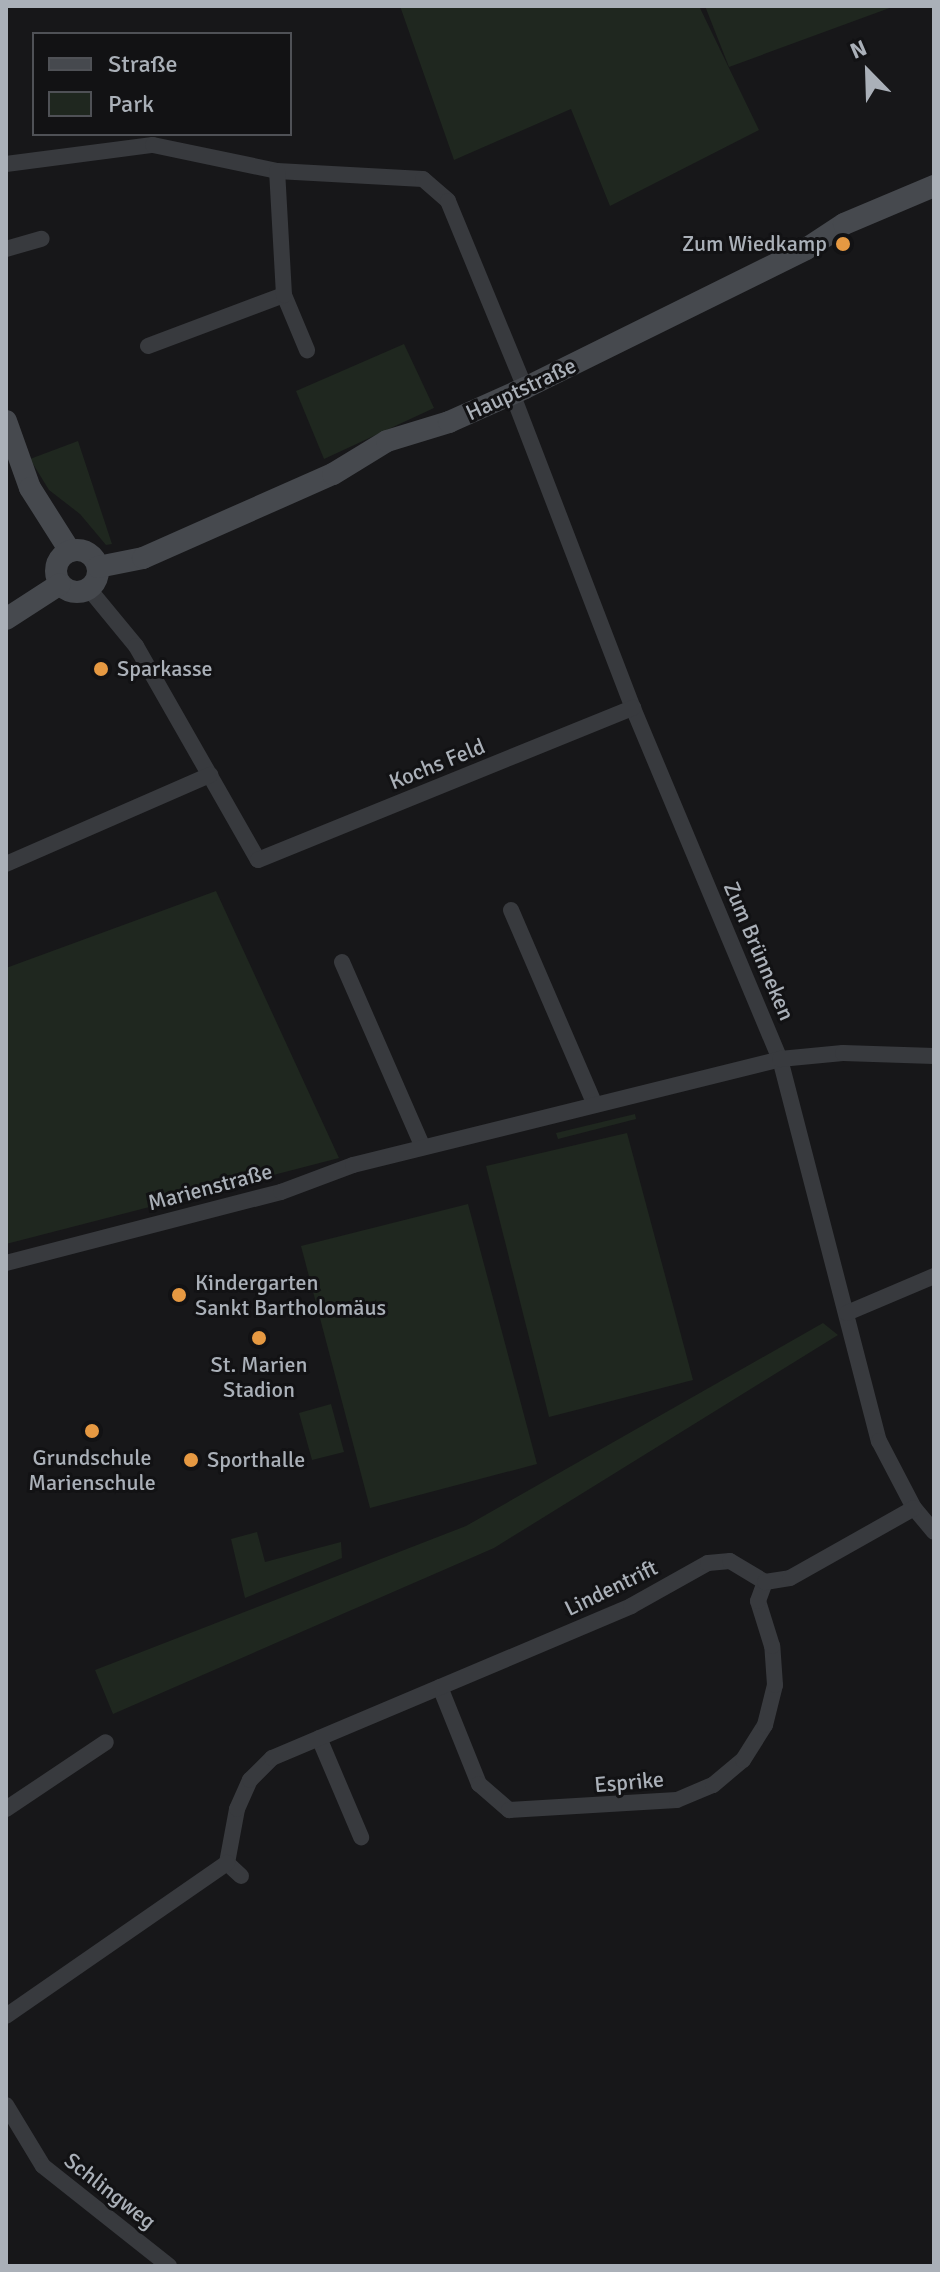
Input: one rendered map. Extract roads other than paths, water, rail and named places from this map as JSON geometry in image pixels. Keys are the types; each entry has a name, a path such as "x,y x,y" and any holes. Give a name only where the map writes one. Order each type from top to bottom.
{"main road":[{"name":"Hauptstraße","path":"98,567 143,558 333,474 387,441 449,422 518,391 806,249 844,224 934,186"},
{"path":"6,421 30,488 70,551"},
{"path":"70,551 88,553 98,567 89,589 73,592 60,584 57,565 70,551"},
{"path":"6,619 60,584"}],"street":[{"name":"Zum Brünneken","path":"6,164 153,145 277,171 423,179 448,201 633,708 780,1059 879,1441 914,1508 934,1532"},
{"path":"277,171 284,295 307,350"},
{"path":"6,249 42,239"},
{"path":"148,346 284,295"},
{"path":"6,864 210,775 136,646 89,589"},
{"name":"Kochs Feld","path":"210,775 258,860 633,708"},
{"path":"511,910 595,1105"},
{"path":"342,962 423,1147"},
{"name":"Marienstraße","path":"6,1263 281,1192 423,1147 780,1059 843,1053 934,1056"},
{"path":"847,1313 934,1276"},
{"path":"765,1582 790,1578 914,1508"},
{"name":"Lindentrift","path":"227,1863 237,1809 250,1780 272,1758 631,1606 708,1563 730,1561 765,1582"},
{"name":"Esprike","path":"440,1687 479,1784 509,1810 677,1800 723,1777 743,1760 765,1725 775,1685 772,1646 758,1601 765,1582"},
{"path":"319,1738 361,1837"},
{"path":"6,1809 106,1742"},
{"path":"6,2016 227,1863 241,1876"},
{"name":"Schlingweg","path":"6,2105 43,2166 169,2266"}],"place":[{"name":"Zum Wiedkamp","path":"843,244"},
{"name":"Sparkasse","path":"101,669"},
{"name":"Kindergarten Sankt Bartholomäus","path":"179,1295"},
{"name":"St. Marien Stadion","path":"259,1338"},
{"name":"Grundschule Marienschule","path":"92,1431"},
{"name":"Sporthalle","path":"191,1460"}]}
